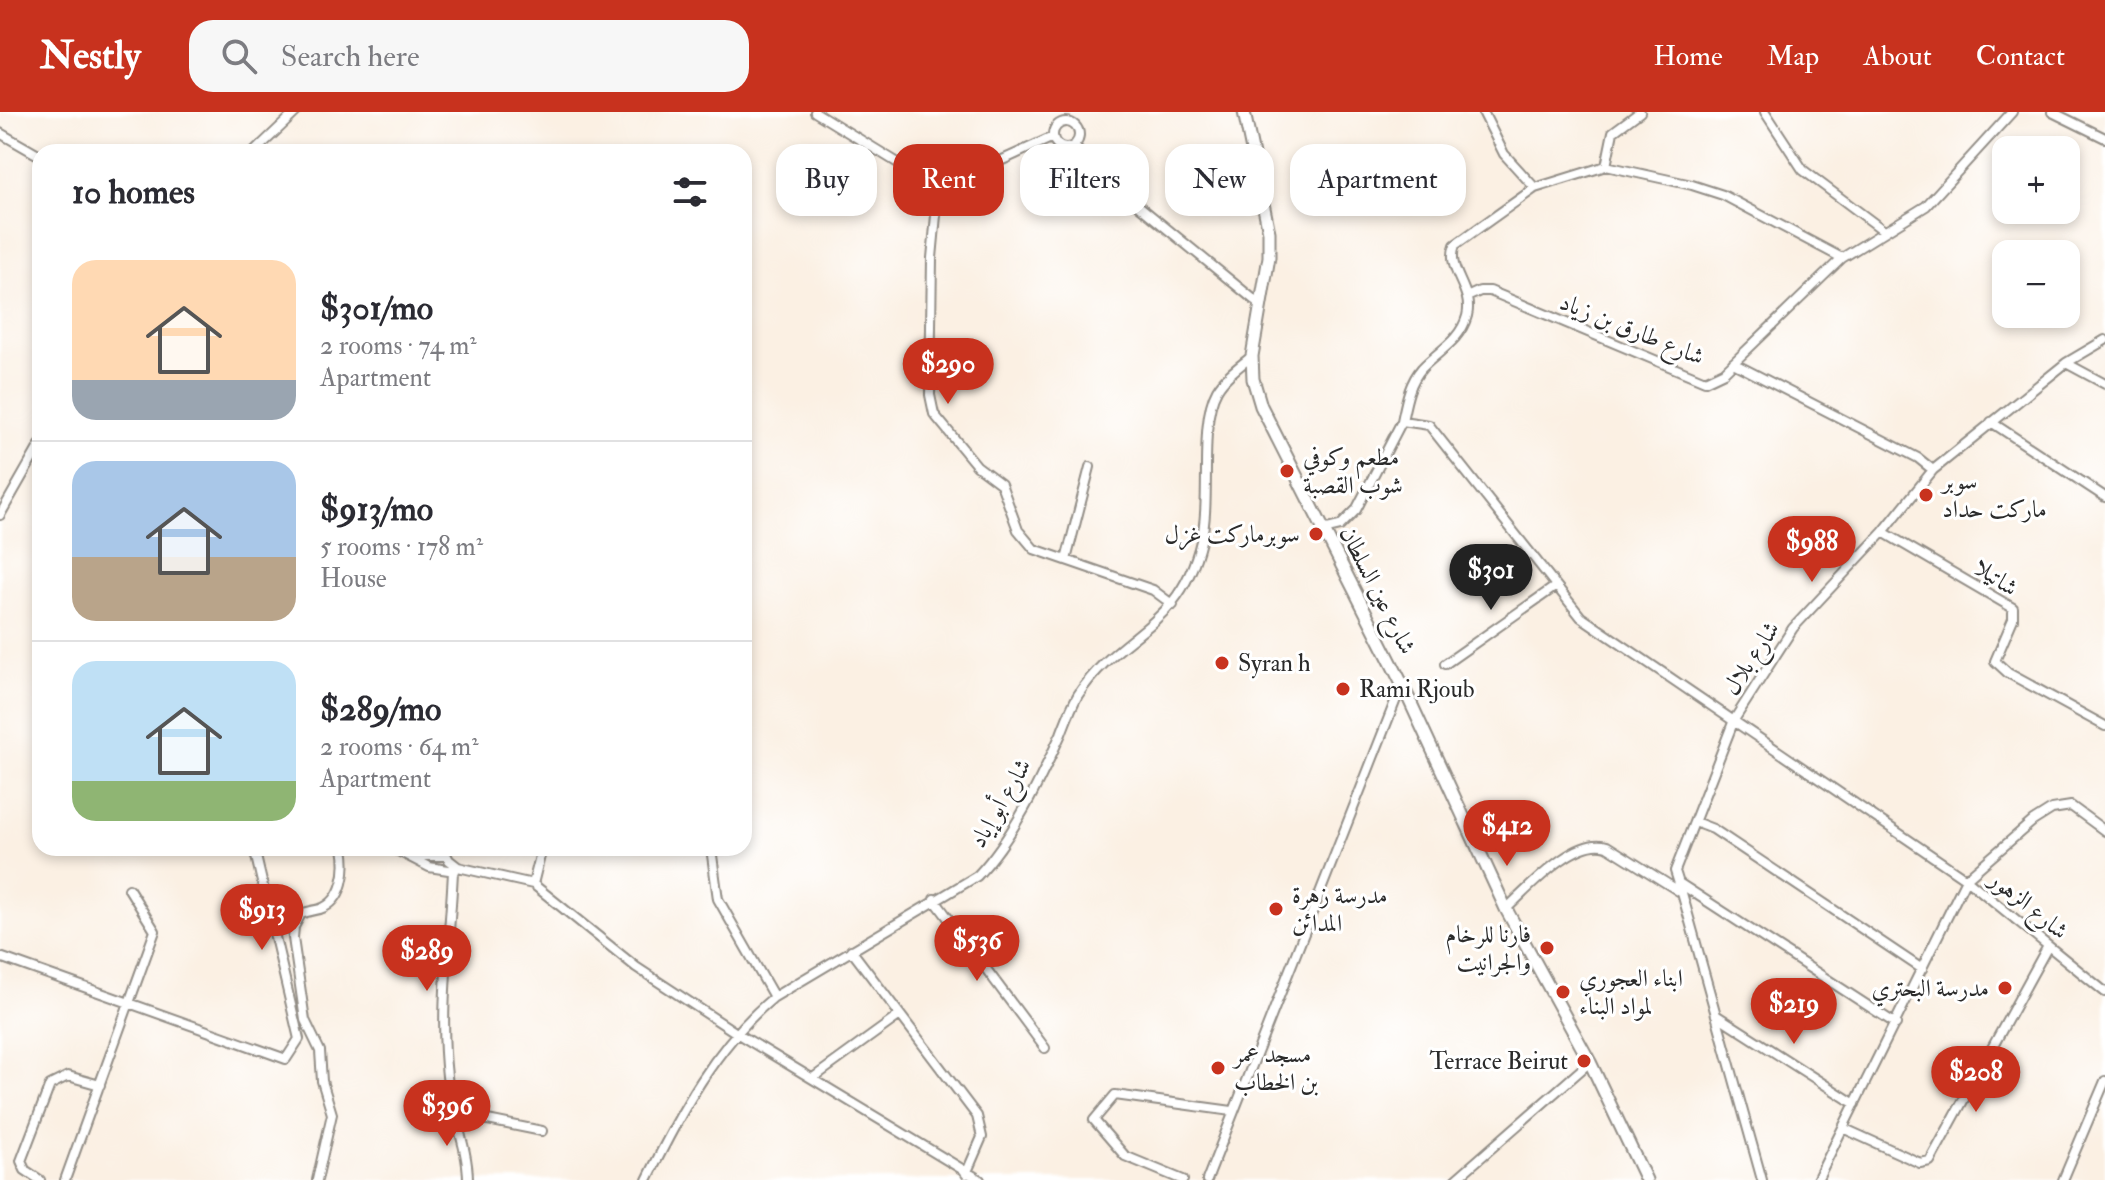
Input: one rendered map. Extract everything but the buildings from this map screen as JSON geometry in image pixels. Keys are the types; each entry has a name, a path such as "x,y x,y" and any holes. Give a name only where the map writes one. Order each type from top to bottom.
{"main road":[{"name":"شارع عين السلطان","path":"1244,112 1269,232 1269,257 1258,303 1252,356 1253,379 1269,428 1402,684 1506,909 1590,1062 1646,1180"}],"street":[{"path":"262,144 296,112"},
{"path":"815,112 893,160"},
{"path":"1070,123 1072,112"},
{"path":"1483,112 1504,154 1535,188"},
{"path":"1606,166 1613,132 1640,112"},
{"path":"1765,112 1803,170 1883,230"},
{"name":"شارع طارق بن زياد","path":"1469,296 1490,291 1696,380 1716,377 1842,258 1926,206 2012,112"},
{"path":"2052,112 2105,138"},
{"path":"1004,159 1053,137 1058,125 1070,123"},
{"path":"1070,123 1079,131 1075,144"},
{"path":"0,133 32,151"},
{"path":"1053,137 1059,144"},
{"path":"1323,530 1340,526 1356,510 1402,421 1416,376 1462,330 1469,296 1454,266 1455,245 1535,188 1606,166 1692,185 1723,195 1842,258"},
{"path":"1149,214 1258,303"},
{"path":"936,216 932,258 930,405 947,433 977,466 1001,484 1027,543 1034,549 1153,590 1173,605"},
{"name":"شارع بلال","path":"1675,871 1734,720 1793,628 1883,532 1933,470 2066,363 2105,340"},
{"name":"شارع أبو إياد","path":"647,1180 675,1123 735,1032 774,997 977,876 989,864 1033,790 1078,695 1112,658 1173,605 1188,582 1204,530 1211,407 1224,379 1252,356"},
{"path":"1733,363 1918,458 1933,470"},
{"path":"2066,363 2105,384"},
{"name":"شارع الزهور","path":"1402,421 1424,423 1435,430 1581,617 1966,879 2105,992"},
{"path":"1991,422 2105,497"},
{"path":"0,515 32,459"},
{"path":"1066,560 1090,467"},
{"name":"شاتيلا","path":"1883,532 2013,608 2013,619 1995,661 2008,673 2105,726"},
{"path":"1445,664 1556,586"},
{"path":"1207,1180 1402,684"},
{"path":"1817,1180 1845,1129 1966,879 2033,821 2052,809 2071,806 2105,831"},
{"path":"1695,822 1713,829 1922,969"},
{"path":"1506,909 1552,868 1591,844 1607,846 1682,893"},
{"path":"0,957 286,1059 299,1039 256,856"},
{"path":"317,1180 332,1114 322,1081 320,1051 305,1020 293,938 294,927 301,914 320,909 337,894 346,873 344,856"},
{"path":"408,856 429,867 453,871 464,868"},
{"path":"450,856 464,868 533,884 626,959 735,1032 980,1180"},
{"path":"533,884 540,856"},
{"path":"712,856 718,899 774,997"},
{"path":"453,871 443,1009 447,1080 468,1180"},
{"path":"1660,879 1672,876 1675,871"},
{"path":"1675,871 1762,1180"},
{"path":"1679,883 1896,1024"},
{"path":"65,1180 155,931 129,889"},
{"path":"934,899 1045,1048"},
{"path":"1845,1129 1920,1163 1934,1158 2048,946"},
{"path":"851,950 977,1116 982,1129 981,1144 966,1174"},
{"path":"813,1078 900,1015"},
{"path":"1716,1015 1855,1104"},
{"path":"1455,1180 1590,1062"},
{"path":"40,1180 25,1170 21,1161 50,1085 60,1077 68,1076 100,1085"},
{"path":"2063,1180 2105,1081"},
{"path":"1183,1180 1125,1156 1094,1120 1115,1095 1232,1111"},
{"path":"453,1113 542,1131"}],"place":[{"name":"مطعم وكوفي شوب القصبة","path":"1287,471"},
{"name":"سوبر ماركت حداد","path":"1926,495"},
{"name":"سوبرماركت غزل","path":"1316,534"},
{"name":"Syran h","path":"1222,663"},
{"name":"Rami Rjoub","path":"1343,689"},
{"name":"مدرسة زهرة المدائن","path":"1276,909"},
{"name":"فارنا للرخام والجرانيت","path":"1547,948"},
{"name":"مدرسة البحتري","path":"2005,988"},
{"name":"ابناء العجوري لمواد البناء","path":"1563,992"},
{"name":"Terrace Beirut","path":"1584,1061"},
{"name":"مسجد عمر بن الخطاب","path":"1218,1068"}]}
